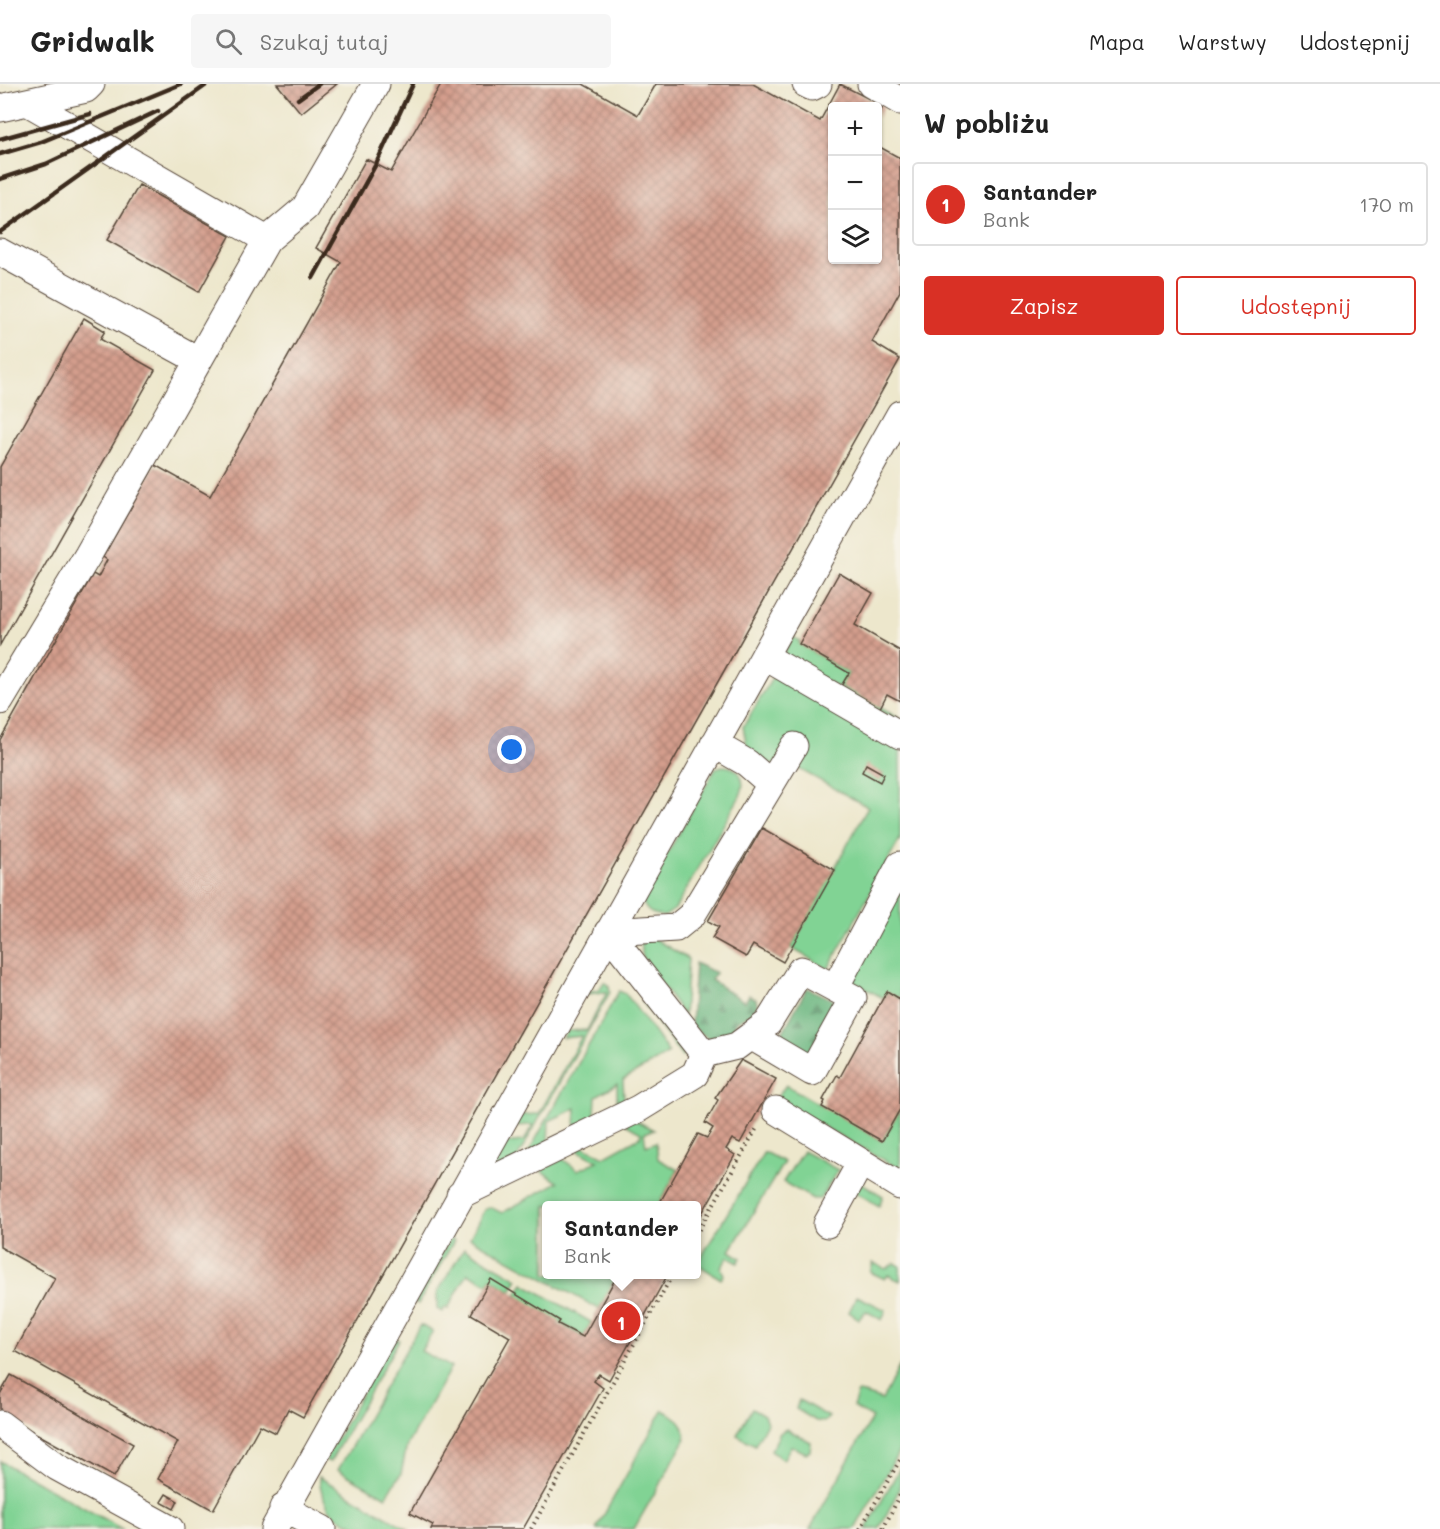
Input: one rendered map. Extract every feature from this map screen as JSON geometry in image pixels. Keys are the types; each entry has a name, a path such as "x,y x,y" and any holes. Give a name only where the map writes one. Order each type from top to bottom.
{"lane":[{"path":"0,108 86,89 91,84"},
{"path":"0,701 88,555 267,240 305,208 376,84"},
{"path":"806,84 812,87 818,84"},
{"path":"871,84 900,101"},
{"path":"27,102 267,240"},
{"path":"0,252 198,360"},
{"path":"322,1529 278,1519 900,414"},
{"path":"764,656 900,735"},
{"path":"714,744 747,764 771,784"},
{"path":"608,932 676,928 692,915 794,746"},
{"path":"835,988 900,865"},
{"path":"608,932 704,1054"},
{"path":"704,1054 737,1046 768,1023 801,970 853,998 812,1072 751,1036"},
{"path":"460,1195 638,1109 695,1074 704,1054"},
{"path":"767,1118 861,1162 900,1186"},
{"path":"827,1224 861,1162"},
{"path":"0,1424 57,1467 170,1529"}],"path":[{"path":"701,1227 767,1118"},
{"path":"531,1529 671,1279"},
{"path":"860,1529 900,1460"},
{"path":"883,1529 900,1495"}],"green space":[{"path":"793,637 800,641 799,644 849,673 842,686 900,719 900,723 782,656"},
{"path":"774,675 900,747 900,839 828,969 791,948 868,807 792,765 772,764 762,760 747,747 743,727"},
{"path":"722,766 733,768 740,775 743,785 740,796 675,909 665,916 653,914 647,909 642,898 716,768"},
{"path":"900,890 900,999 887,992 883,998 850,980"},
{"path":"655,939 688,959 684,1016 643,958 640,942"},
{"path":"695,963 716,973 711,980 745,1002 749,995 756,999 757,1005 753,1013 737,1021 728,1038 712,1041 691,1026"},
{"path":"604,982 609,985 610,992 516,1160 488,1175 502,1143 524,1141 533,1125 513,1126 520,1115 539,1114 582,1036 563,1038 567,1031 587,1030 607,992 587,994 588,991 599,990"},
{"path":"807,988 834,1000 834,1005 809,1054 779,1039"},
{"path":"619,991 626,994 669,1053 623,1080 624,1100 617,1104 617,1084 596,1096 595,1116 575,1127 576,1108 549,1121 548,1143 528,1153"},
{"path":"641,1000 649,1004 684,1054 682,1057"},
{"path":"786,1085 882,1141 900,1109 900,1169 775,1100"},
{"path":"633,1119 654,1130 644,1133 646,1146 656,1142 658,1159 678,1170 660,1201 542,1201 542,1278 470,1238 484,1210 490,1207 502,1213 558,1182 541,1171 562,1159 578,1170 598,1161 577,1150 583,1146 604,1157 640,1137 641,1133 625,1124"},
{"path":"803,1151 838,1170 820,1199 813,1199 783,1182"},
{"path":"764,1152 784,1162 730,1251 741,1258 738,1263 728,1257 721,1268 724,1275 721,1279 701,1266 701,1257"},
{"path":"860,1182 883,1196 879,1206 855,1192"},
{"path":"450,1238 454,1241 418,1304 414,1302"},
{"path":"464,1248 518,1279 511,1291 491,1279 488,1284 468,1273 448,1308 445,1307 442,1312 437,1309 437,1293"},
{"path":"873,1263 886,1269 895,1263 900,1266 900,1281 888,1275 885,1279 870,1272"},
{"path":"544,1279 616,1279 599,1309"},
{"path":"523,1283 591,1322 583,1337 518,1297 517,1293"},
{"path":"857,1296 886,1310 882,1320 866,1311 859,1319 849,1312"},
{"path":"420,1325 433,1331 421,1351 451,1367 407,1445 401,1474 386,1497 338,1470"},
{"path":"393,1337 399,1340 330,1462 325,1460"},
{"path":"900,1365 900,1448 898,1453 855,1529 810,1529 872,1418 853,1407 858,1392 882,1400"},
{"path":"799,1400 829,1417 824,1422 816,1421 796,1409"},
{"path":"752,1408 764,1415 767,1423 755,1445 737,1435"},
{"path":"663,1410 680,1421 684,1429 685,1440 634,1529 596,1529"},
{"path":"786,1429 811,1442 810,1451 806,1453 791,1446 783,1460 771,1451 780,1433"},
{"path":"0,1461 122,1529 0,1529"},
{"path":"900,1468 900,1488 879,1529 866,1529"},
{"path":"319,1477 408,1529 375,1528 347,1523 328,1507 322,1494"}],"building":[{"path":"277,84 337,84 301,113"},
{"path":"441,84 583,84 638,115 656,84 753,84 820,121 828,106 828,264 882,264 882,148 900,158 900,291 872,342 900,359 303,1417 288,1409 276,1433 260,1425 213,1510 158,1479 178,1442 15,1351 55,1278 0,1247 0,740 93,574 98,577 107,560 103,557 155,465 210,496 341,262 316,248 366,159 391,172"},
{"path":"840,84 875,102 830,102"},
{"path":"139,185 230,236 199,292 107,240"},
{"path":"84,318 105,331 100,339 155,370 0,645 0,467"},
{"path":"839,573 873,593 855,625 900,651 900,701 887,694 880,708 841,686 849,673 799,644"},
{"path":"866,764 884,774 880,782 862,772"},
{"path":"762,828 835,870 783,962 753,945 746,957 712,938 719,927 708,921"},
{"path":"887,991 900,999 900,1109 882,1141 822,1107 825,1101 823,1100 837,1075 840,1077"},
{"path":"741,1060 776,1079 740,1143 732,1139 726,1149 735,1155 701,1215 701,1201 661,1201 698,1134 707,1138 713,1128 705,1123 718,1100 715,1098"},
{"path":"491,1279 560,1321 558,1324 583,1337 615,1279 665,1279 609,1380 599,1374 594,1381 603,1388 523,1529 431,1529 433,1525 410,1513 510,1337 471,1314"},
{"path":"11,1375 133,1444 114,1477 0,1413 0,1394"},
{"path":"166,1494 178,1501 174,1509 161,1502"}],"railway":[{"path":"0,154 41,142 181,84"},
{"path":"298,99 319,84"},
{"path":"313,278 376,164 413,84"},
{"path":"0,232 205,86"},
{"path":"0,179 46,164 158,111"},
{"path":"0,139 90,114"}],"place":[{"name":"Santander","path":"621,1321"}]}
